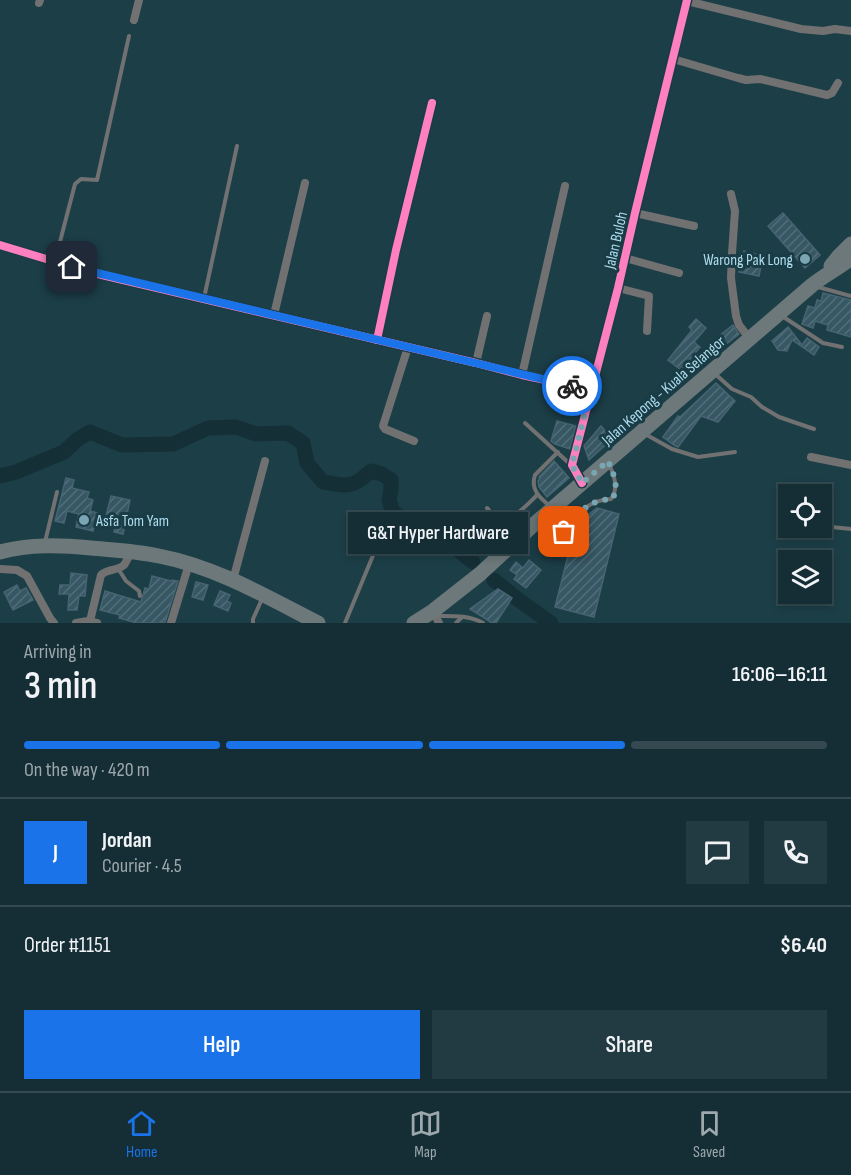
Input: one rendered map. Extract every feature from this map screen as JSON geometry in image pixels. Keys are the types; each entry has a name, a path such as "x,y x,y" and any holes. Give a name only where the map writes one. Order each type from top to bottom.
{"highway":[{"name":"Jalan Kepong - Kuala Selangor","path":"824,276 839,255 851,244"},
{"name":"Jalan Kepong - Kuala Selangor","path":"428,619 531,527 811,286 851,258"},
{"path":"0,552 44,545 131,551 159,556 233,580 318,623"}],"street":[{"path":"134,20 139,0"},
{"path":"687,0 801,29 851,31"},
{"name":"Jalan Buloh","path":"572,465 618,288 687,0"},
{"path":"673,59 746,80 760,79 828,95 838,83"},
{"path":"377,340 396,250 432,103"},
{"path":"274,315 305,183"},
{"path":"522,375 565,186"},
{"path":"731,194 735,211 731,278 736,316 739,325 750,339"},
{"path":"635,213 694,226"},
{"path":"0,245 89,272 591,390"},
{"path":"625,258 679,273"},
{"path":"618,288 649,296 647,331"},
{"path":"476,363 487,316"},
{"path":"408,347 383,426 414,441"},
{"path":"811,457 851,465"},
{"path":"233,580 265,461"},
{"path":"572,465 582,483"},
{"path":"76,623 94,622 101,576 105,571 121,567 131,551"},
{"path":"171,623 189,564"},
{"path":"0,569 17,570 27,576 54,623"}],"lane":[{"path":"55,262 75,184 81,179 97,180 129,36"},
{"path":"204,299 237,146"},
{"path":"811,286 851,296"},
{"path":"779,314 823,343 842,347"},
{"path":"712,371 732,389 751,398 779,417 814,429"},
{"path":"525,423 572,465"},
{"path":"641,432 672,449 698,458 735,452"},
{"path":"553,508 537,495 533,484 535,475 558,452"},
{"path":"564,532 580,512 594,501 612,499 615,493 614,476 608,461"},
{"path":"44,545 57,492"},
{"path":"487,508 497,520 505,521 520,512 537,495"},
{"path":"520,512 531,527"},
{"path":"832,527 851,529"},
{"path":"345,623 384,529"},
{"path":"118,568 126,581 140,591 140,596"},
{"path":"253,623 256,610 264,595"},
{"path":"428,619 463,616 483,623"},
{"path":"456,623 463,616"}],"building":[{"path":"783,213 820,255 805,268 768,226"},
{"path":"744,251 763,256 759,276 739,272"},
{"path":"823,293 851,300 851,337 827,330 828,325 815,321 813,328 802,324 808,306 815,308 817,300 821,301"},
{"path":"696,319 706,328 694,342 700,347 681,370 668,360 692,330 689,327"},
{"path":"733,325 739,334 725,345 719,336"},
{"path":"788,327 802,345 807,338 819,347 814,355 792,340 787,351 778,350 772,341"},
{"path":"716,383 735,401 718,422 701,416 678,447 663,437 678,416 680,417"},
{"path":"557,421 576,426 570,449 551,441"},
{"path":"601,426 612,439 589,460 584,446"},
{"path":"554,461 569,478 547,497 539,487 538,481"},
{"path":"66,478 74,480 72,488 89,492 87,498 93,500 90,511 98,513 93,531 76,527 79,514 67,511 64,523 55,521"},
{"path":"111,496 130,500 123,534 114,532 117,519 106,516"},
{"path":"597,508 619,514 594,617 555,607 576,524"},
{"path":"486,514 498,530 480,540 470,523"},
{"path":"529,560 541,570 526,588 514,579 517,575 510,570 516,562 523,568"},
{"path":"71,573 87,575 85,596 79,596 77,610 68,610 69,594 59,594 60,585 70,585"},
{"path":"152,576 178,581 165,623 137,623 119,618 120,615 100,610 105,591 141,602 145,588 149,589"},
{"path":"196,582 208,585 203,600 192,597"},
{"path":"17,585 20,591 26,588 33,600 13,610 4,592"},
{"path":"498,589 512,598 496,623 492,623 470,609"},
{"path":"220,591 230,595 227,601 231,603 228,611 214,605"}],"waterway":[{"path":"0,476 16,472 64,452 90,432 122,445 173,444 208,428 236,427 256,434 288,433 303,443 307,463 323,482 349,485 359,481 371,471 391,480 389,500 393,512 411,524 438,534 473,562"},
{"path":"494,580 551,623"}],"cycle path":[{"path":"582,483 572,465 618,288 687,0"},
{"path":"377,340 396,250 432,103"},
{"path":"0,245 89,272 591,390"}],"way so far":[{"path":"564,532 580,512 594,501 612,499 615,493 614,476 608,461 582,483 572,465 591,390 572,386"}],"place":[{"name":"Warong Pak Long","path":"805,259"},
{"name":"Asfa Tom Yam","path":"84,520"},
{"name":"G&T Hyper Hardware","path":"564,532"}],"route":[{"path":"72,267 572,386"}]}
